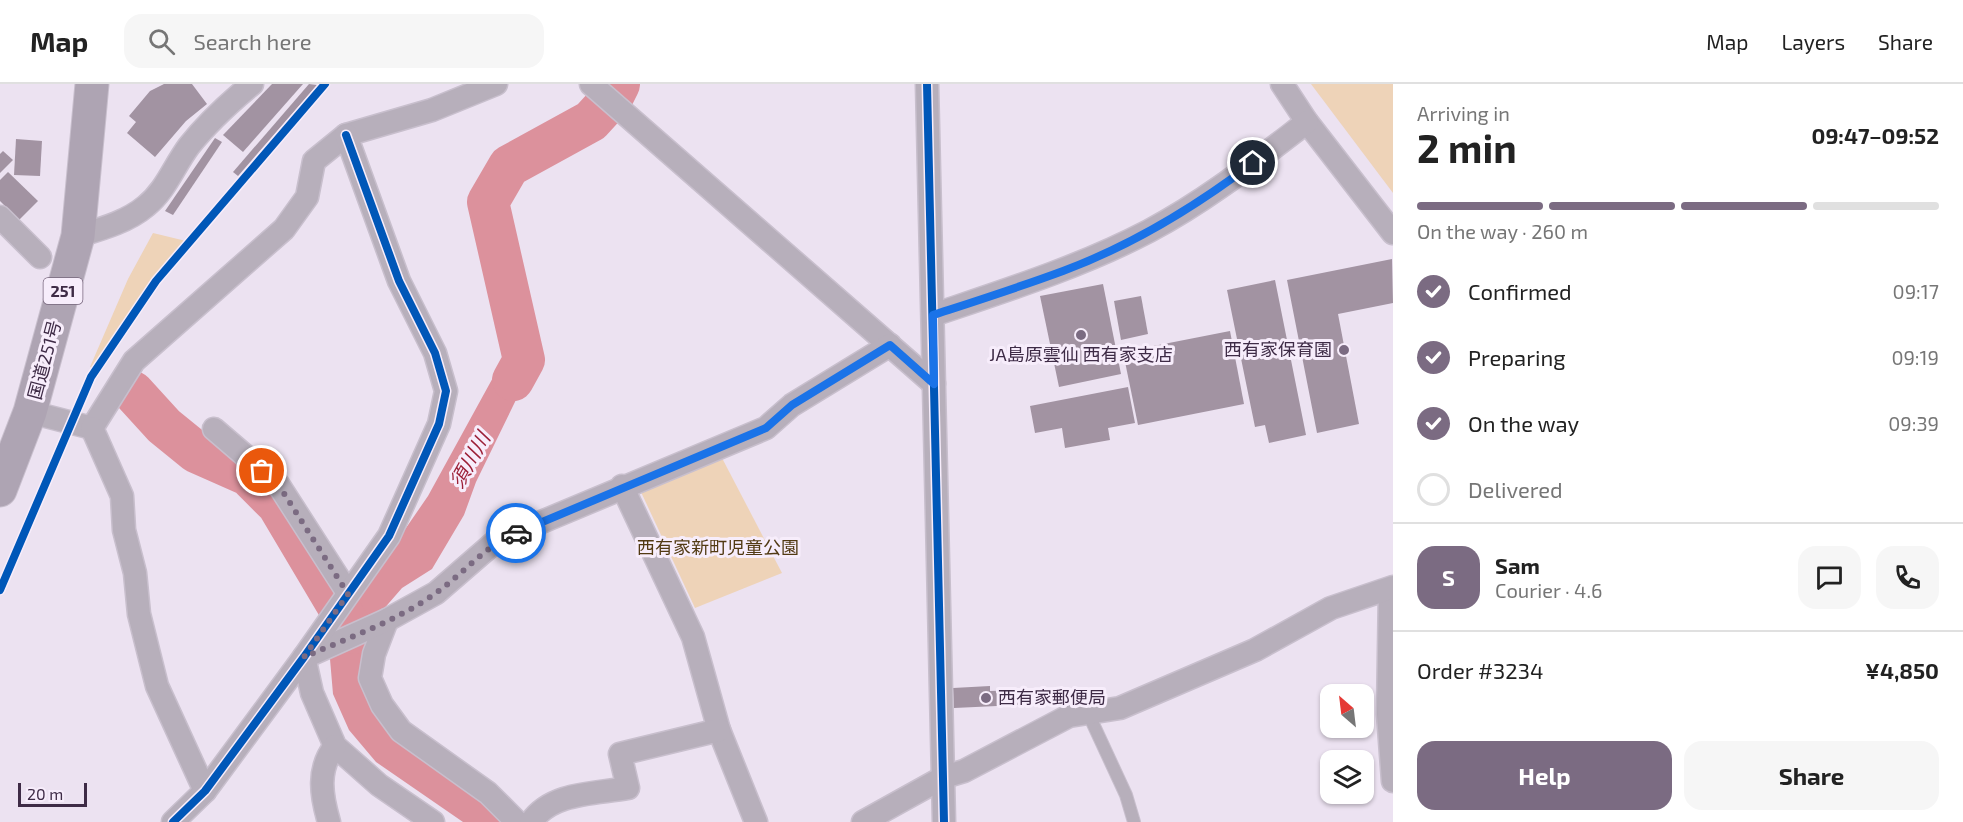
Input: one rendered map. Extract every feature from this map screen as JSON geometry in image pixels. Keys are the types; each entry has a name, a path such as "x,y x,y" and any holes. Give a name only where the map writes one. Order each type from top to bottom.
{"highway":[{"name":"国道251号","path":"3,472 30,412 78,236 92,84"}],"street":[{"path":"78,236 112,225 145,207 163,189 188,148 219,111 252,84"},
{"path":"92,429 135,361 284,229 307,197 314,161 346,135 432,110 496,84"},
{"path":"927,84 944,822"},
{"path":"1282,84 1307,122 1393,233"},
{"path":"605,97 934,384"},
{"path":"933,315 1065,271 1150,230 1216,191 1307,122"},
{"path":"173,822 205,791 314,653 341,603 389,536 439,424 446,391 435,353 399,281 346,135"},
{"path":"0,217 40,257"},
{"path":"314,653 383,622 436,593 496,542 622,486 766,428 792,405 890,345"},
{"path":"30,412 92,429"},
{"path":"92,429 122,496 124,530 135,573 139,614 157,686 205,791"},
{"path":"214,429 278,484 341,603"},
{"path":"622,486 693,637 719,730 756,822"},
{"path":"863,822 944,777 964,771 1069,716 1120,708 1255,650 1331,608 1391,588 1388,714 1393,781"},
{"path":"383,622 370,678 382,705 401,731 488,793 518,822"},
{"path":"314,653 312,693 335,746 379,785 434,822"},
{"path":"531,822 545,806 556,800 628,788 620,754 719,730"},
{"path":"329,822 323,802 322,775 327,757 335,746"}],"lane":[{"path":"1088,713 1126,795 1134,822"}],"green space":[{"path":"1311,84 1393,84 1393,193"},
{"path":"153,233 186,241 147,288 93,368 90,367 128,279"},
{"name":"西有家新町児童公園","path":"722,458 782,573 695,608 641,492"}],"water":[{"path":"523,314 532,367 476,482 464,515 432,569 402,588 382,611 363,679 507,822 463,822 376,762 349,730 333,694 330,659 335,631 428,496 501,363"}],"building":[{"path":"164,84 192,84 207,104 186,121 155,157 127,133 136,122 129,116 150,91"},
{"path":"272,84 303,84 243,152 223,135"},
{"path":"309,84 317,85 238,176 233,172"},
{"path":"215,138 222,142 173,215 165,211"},
{"path":"16,139 42,141 40,176 14,175"},
{"path":"3,151 13,160 0,173 0,154"},
{"path":"8,172 38,201 19,220 0,201 0,180"},
{"path":"1392,259 1393,303 1338,314 1359,424 1317,433 1287,280"},
{"path":"1275,280 1306,435 1269,443 1265,425 1255,427 1227,290"},
{"name":"JA島原雲仙 西有家支店","path":"1103,284 1121,374 1059,387 1040,296"},
{"path":"1141,296 1148,334 1121,340 1114,301"},
{"path":"1230,331 1244,404 1138,425 1123,352"},
{"path":"1128,387 1135,423 1108,428 1110,440 1065,448 1062,428 1035,433 1030,406"},
{"name":"西有家郵便局","path":"990,686 990,691 1017,690 1018,705 954,708 953,688"}],"waterway":[{"name":"須川川","path":"513,380 524,360 488,202 509,166 591,121 612,98 619,84"},
{"path":"133,392 164,426 196,452 248,475 278,505 354,633"}],"cycle path":[{"path":"0,590 91,377 156,281 325,84"},
{"path":"927,84 944,822"},
{"path":"173,822 205,791 304,657 389,536 439,424 446,391 435,353 399,281 346,135"}],"way so far":[{"path":"262,471 278,484 317,549 348,594 304,657 387,621 436,593 496,542 516,533"}],"place":[{"name":"JA島原雲仙 西有家支店","path":"1081,335"},
{"name":"西有家保育園","path":"1344,350"},
{"name":"西有家郵便局","path":"986,698"}],"route":[{"path":"516,533 622,486 766,428 792,405 890,345 934,384 933,315 1065,271 1150,230 1216,191 1253,163"}]}
